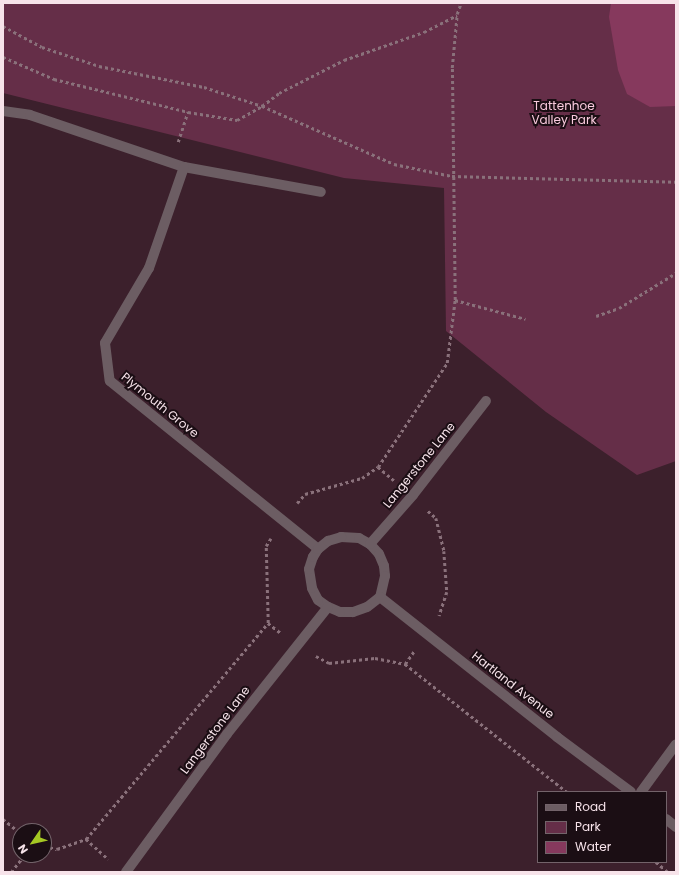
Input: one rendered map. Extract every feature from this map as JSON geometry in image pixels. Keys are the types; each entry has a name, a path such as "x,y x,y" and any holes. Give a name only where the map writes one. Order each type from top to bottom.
{"street":[{"path":"3,111 30,115 171,164 321,192"},
{"name":"Plymouth Grove","path":"184,167 149,268 105,343 110,381 318,549"},
{"name":"Langerstone Lane","path":"370,544 413,495 486,401"},
{"path":"340,536 359,538 370,544 379,554 386,576 380,597 367,607 353,612 340,612 328,607 318,600 312,588 309,569 313,557 318,549 328,541 340,536"},
{"name":"Hartland Avenue","path":"380,597 557,737 630,791"},
{"name":"Langerstone Lane","path":"126,872 227,734 328,607"},
{"path":"641,791 676,744"},
{"path":"667,820 676,827"}],"path":[{"path":"52,848 57,849 86,839 268,623 266,546 282,521 305,494 362,478 378,467 447,363 455,300 452,176 452,68 457,14 461,3"},
{"path":"3,57 54,79 188,112 237,120 262,106 279,93 344,60 424,32 457,14"},
{"path":"3,26 42,47 99,66 204,87 262,106 394,164 452,176 676,182"},
{"path":"171,164 188,112"},
{"path":"596,316 619,308 676,273"},
{"path":"455,300 526,319"},
{"path":"378,467 413,495 436,518 444,552 447,592 441,612 405,664"},
{"path":"268,623 297,646 329,662 375,658 405,664 566,791"},
{"path":"3,819 12,826"},
{"path":"86,839 113,863"},
{"path":"11,872 18,863"},
{"path":"657,863 668,872"}],"green space":[{"name":"Tattenhoe Valley Park","path":"3,3 676,3 676,461 637,475 546,412 446,331 444,188 344,178 3,93"}],"water":[{"path":"611,3 676,3 676,106 650,107 627,94 618,70 609,17"}]}
